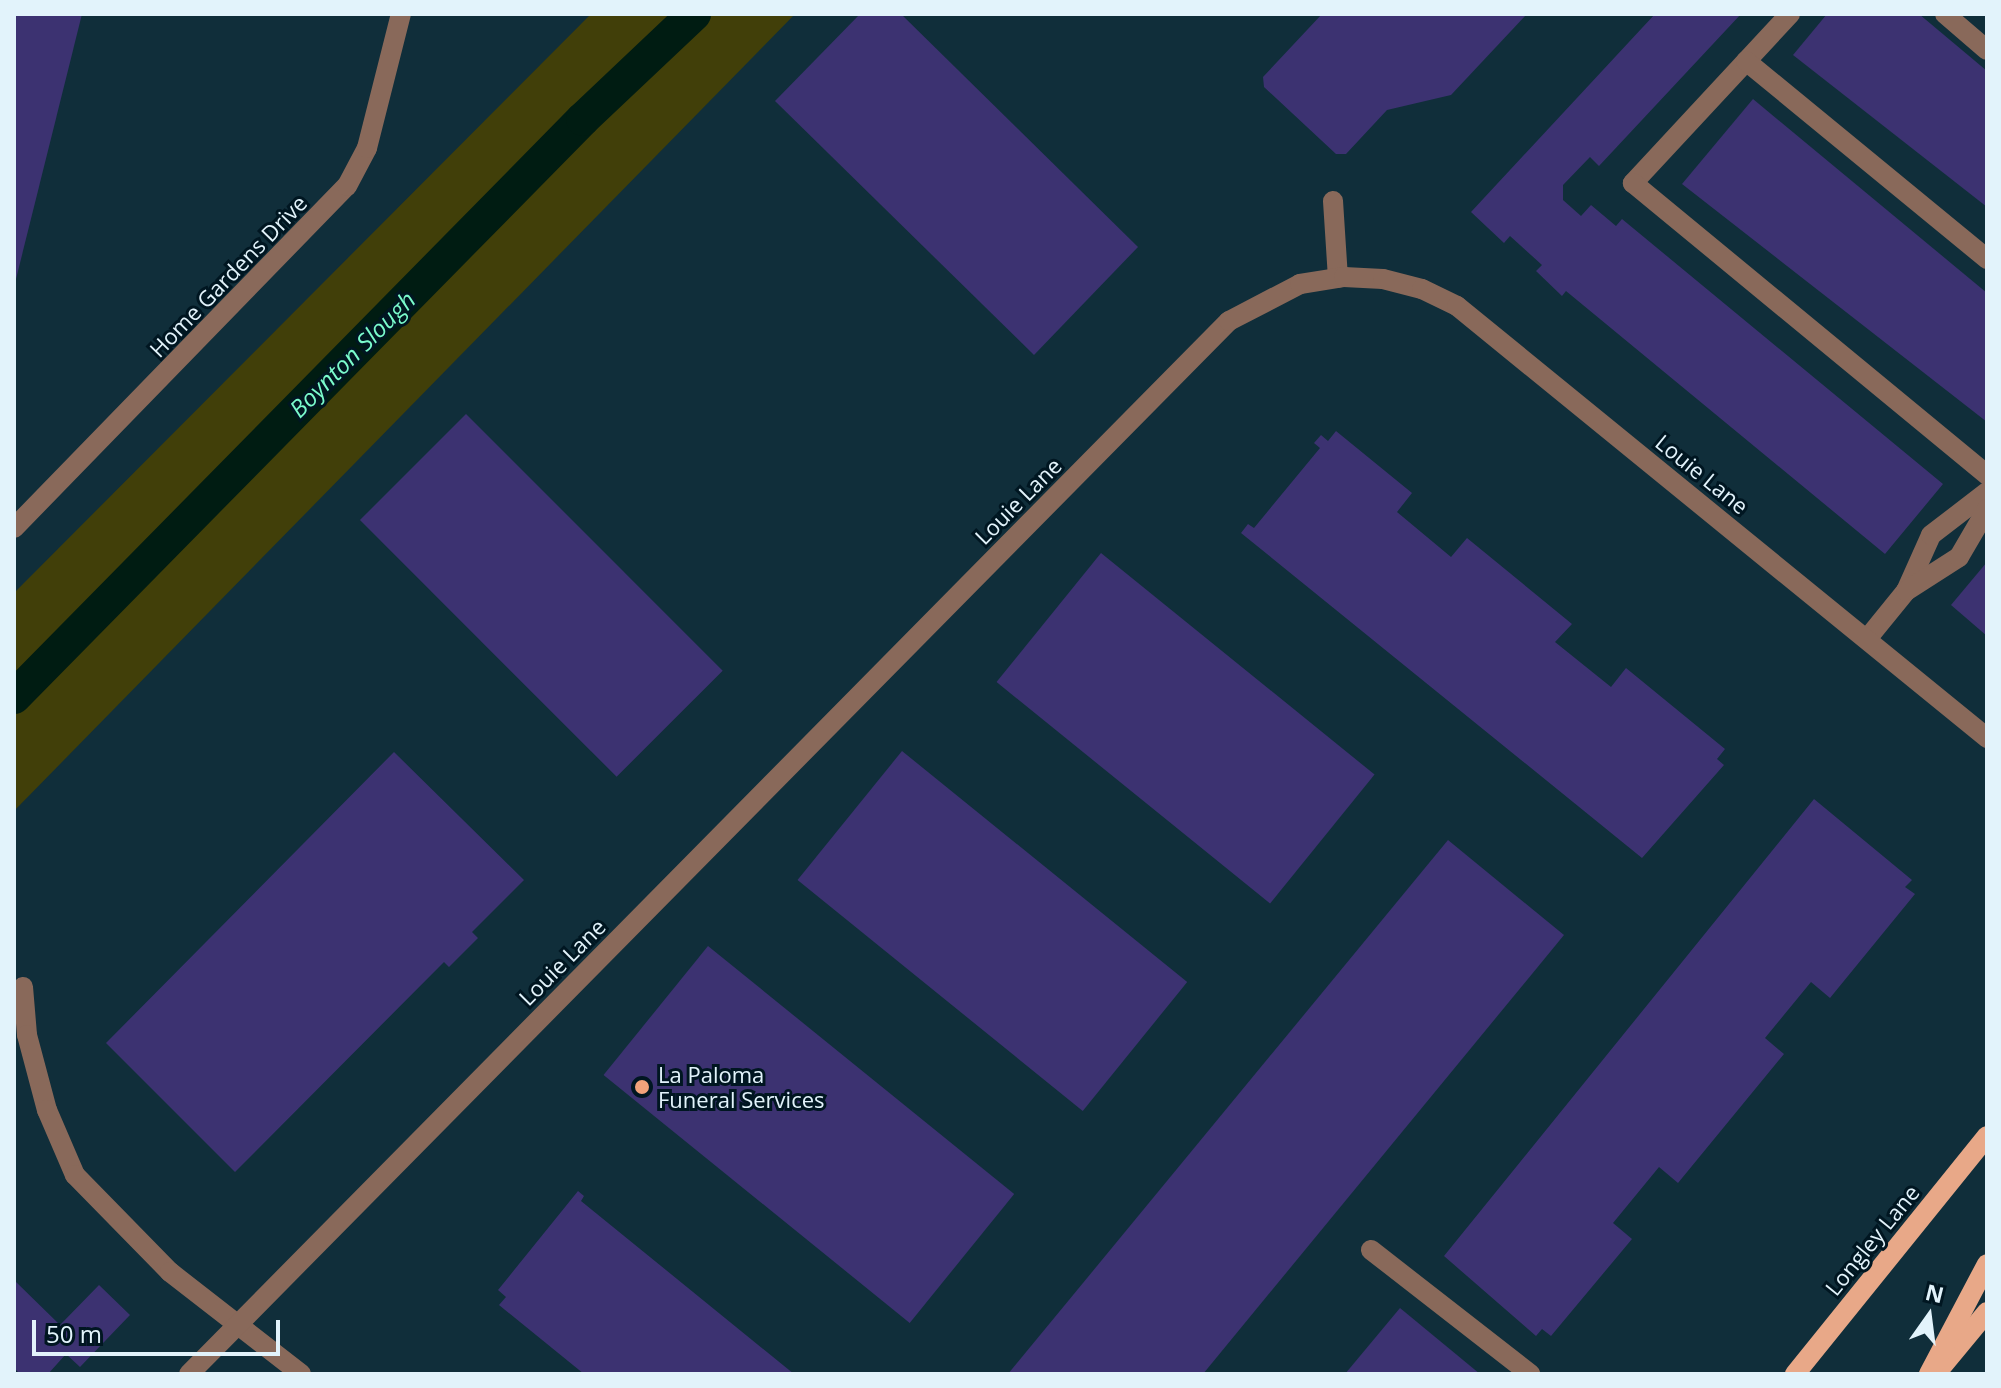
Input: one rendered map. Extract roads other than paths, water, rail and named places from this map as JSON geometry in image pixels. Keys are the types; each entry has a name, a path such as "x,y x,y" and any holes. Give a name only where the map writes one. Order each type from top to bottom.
{"main road":[{"name":"Longley Lane","path":"1795,1374 1987,1136"},
{"path":"1929,1374 1987,1264"},
{"path":"1936,1374 1987,1312"}],"street":[{"name":"Home Gardens Drive","path":"14,528 347,186 367,148 401,14"},
{"path":"1790,14 1633,183 1987,475"},
{"path":"1945,14 1987,50"},
{"path":"1746,61 1987,259"},
{"path":"1333,201 1338,278"},
{"name":"Louie Lane","path":"189,1374 1229,321 1288,289 1338,278 1383,279 1422,289 1457,306 1987,738"},
{"path":"1867,639 1906,591 1931,535 1987,492"},
{"path":"1906,591 1959,557 1987,509"},
{"path":"23,987 27,1035 47,1110 75,1175 170,1272 301,1374"},
{"path":"1371,1250 1530,1374"}],"waterway":[{"name":"Boynton Slough","path":"14,697 583,119 694,14"}],"place":[{"name":"La Paloma Funeral Services","path":"642,1087"}]}
